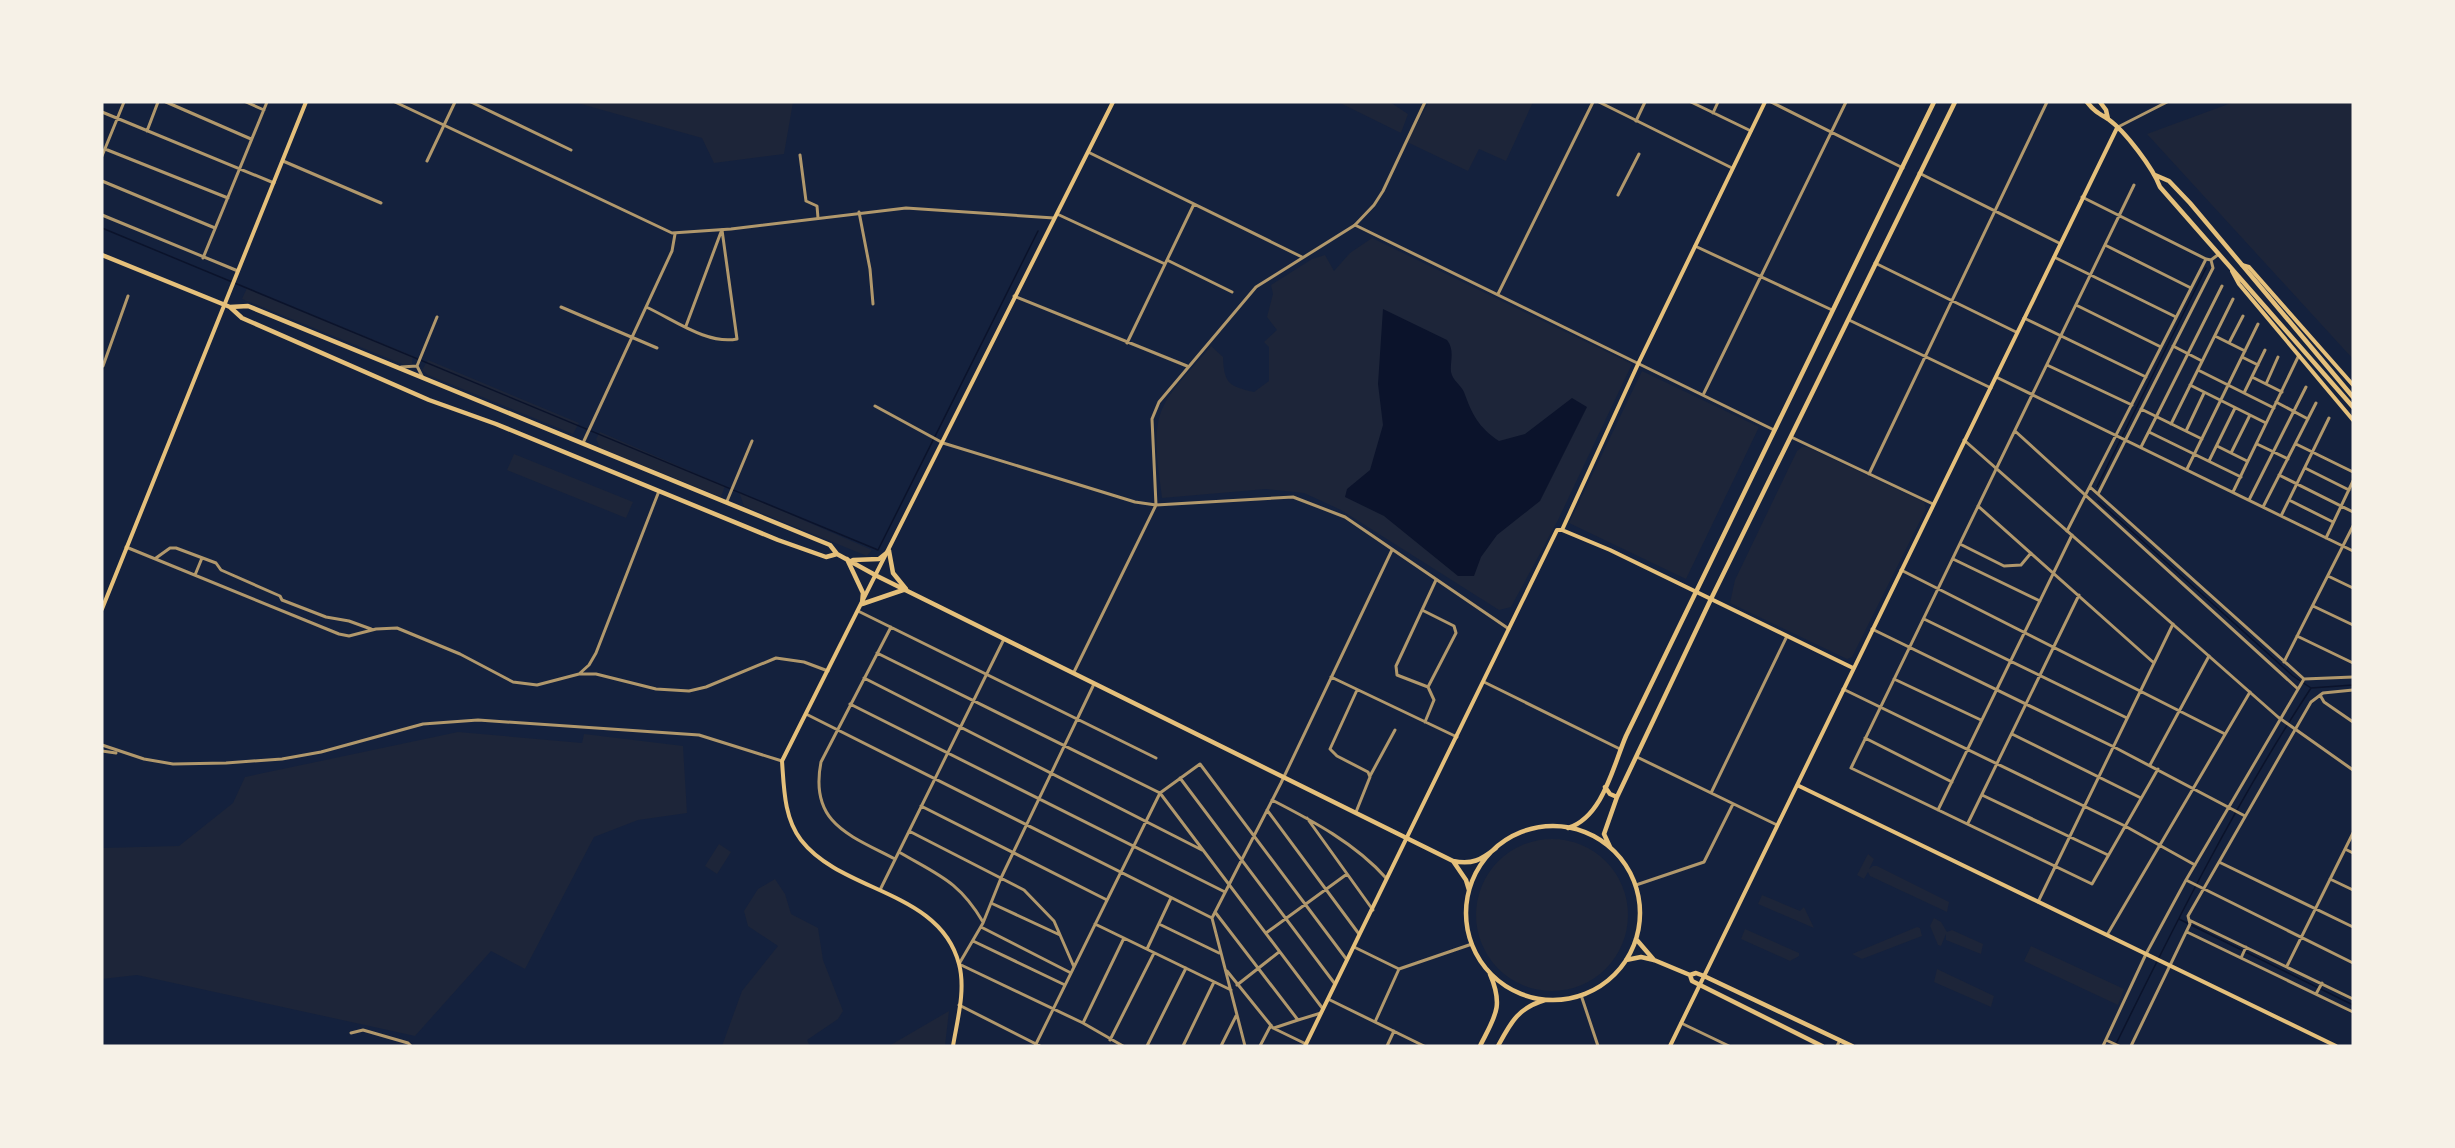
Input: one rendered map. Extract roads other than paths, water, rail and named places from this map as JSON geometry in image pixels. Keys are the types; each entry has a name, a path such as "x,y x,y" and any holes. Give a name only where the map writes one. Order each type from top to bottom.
{"main road":[{"path":"102,609 104,598 306,102"},
{"path":"954,1046 959,1005 959,964 945,936 931,920 880,890 837,870 815,855 800,839 789,817 784,793 782,761 877,576 940,441 1113,102"},
{"path":"1562,530 1639,362 1765,102"},
{"path":"1568,828 1579,824 1594,808 1605,787 1620,749 1698,593 1934,102"},
{"path":"1610,847 1604,834 1617,797 1711,599 1956,102"},
{"path":"2086,102 2117,128 2155,175 2160,187 2353,407"},
{"path":"2100,102 2106,110 2108,119"},
{"path":"1670,1046 2059,243 2117,128"},
{"path":"2155,175 2169,181 2190,203 2353,397"},
{"path":"102,255 224,304 242,318 383,381 826,557 837,554"},
{"path":"2239,264 2249,267 2353,385"},
{"path":"2229,265 2239,284 2353,420"},
{"path":"230,307 248,306 830,544 837,554 877,576 1453,861 1467,864 1475,862 1530,830 1549,826 1590,834 1610,847 1625,864 1636,885 1640,912 1636,939 1626,960 1607,981 1581,995 1547,999 1528,1005 1513,1017 1498,1046"},
{"path":"1306,1045 1557,530 1562,530 1711,599 1853,669"},
{"path":"847,559 861,562 879,560 889,551"},
{"path":"889,551 893,573 906,589"},
{"path":"847,559 860,586 862,604"},
{"path":"862,604 906,589"},
{"path":"1797,785 2336,1046"},
{"path":"1605,787 1610,794 1617,797"},
{"path":"1480,1046 1498,1009 1498,994 1489,971 1472,944 1467,918 1469,891 1479,868 1496,848"},
{"path":"1453,861 1466,880 1469,891"},
{"path":"1636,939 1654,960"},
{"path":"1626,960 1641,957 1689,975 1696,973 1704,976 1838,1043 1852,1046"},
{"path":"1489,971 1516,991 1547,999"},
{"path":"1689,975 1692,981 1822,1046"}],"street":[{"path":"102,156 124,102"},
{"path":"147,130 158,102"},
{"path":"166,102 252,139"},
{"path":"246,102 264,110"},
{"path":"203,258 267,102"},
{"path":"395,102 675,234 722,231 859,212 906,208 1056,216 1232,292"},
{"path":"427,161 455,102"},
{"path":"471,102 571,150"},
{"path":"1074,672 1156,505 1152,418 1159,402 1187,366 1256,287 1302,256 1355,225 1383,191 1425,102"},
{"path":"1498,294 1593,102"},
{"path":"1599,102 1732,168"},
{"path":"1636,121 1645,102"},
{"path":"1691,102 1750,131"},
{"path":"1713,113 1718,102"},
{"path":"1771,102 1903,168"},
{"path":"1704,393 1846,102"},
{"path":"1869,474 2047,102"},
{"path":"2117,128 2167,102"},
{"path":"102,112 274,183"},
{"path":"105,149 228,198"},
{"path":"1088,152 1302,256"},
{"path":"1618,195 1639,154"},
{"path":"800,155 806,201 818,206 818,218"},
{"path":"283,160 381,202"},
{"path":"1919,173 2059,243"},
{"path":"102,181 215,228"},
{"path":"2134,185 1851,768 2092,884 2158,769"},
{"path":"2082,197 2206,259 2211,260 2219,254"},
{"path":"1127,343 1194,204"},
{"path":"859,212 870,269 873,304"},
{"path":"102,215 237,273"},
{"path":"1355,225 1704,393 1775,430"},
{"path":"686,326 722,231"},
{"path":"646,307 712,338 724,341 737,339 722,231"},
{"path":"583,443 672,251 675,234"},
{"path":"2105,245 2191,288"},
{"path":"1695,246 1833,311"},
{"path":"2053,257 2176,317"},
{"path":"2067,531 2206,259"},
{"path":"2098,494 2213,268 2211,260"},
{"path":"1875,263 2016,332"},
{"path":"2141,447 2222,286"},
{"path":"102,367 128,296"},
{"path":"1014,296 1187,366"},
{"path":"2171,423 2233,299"},
{"path":"2076,305 2161,347"},
{"path":"561,307 657,348"},
{"path":"2229,343 2243,316"},
{"path":"423,378 417,366 437,317"},
{"path":"2024,318 2146,376"},
{"path":"1849,320 1990,388"},
{"path":"2187,469 2258,324"},
{"path":"2215,336 2245,351"},
{"path":"2167,337 2188,354 2202,361"},
{"path":"2244,393 2265,350"},
{"path":"2233,492 2299,355"},
{"path":"2242,357 2258,365"},
{"path":"2266,384 2278,357"},
{"path":"2047,365 2132,405"},
{"path":"395,368 417,366"},
{"path":"2198,370 2274,408"},
{"path":"1996,377 2353,551"},
{"path":"2252,377 2282,392"},
{"path":"2190,385 2266,423"},
{"path":"2249,500 2306,387"},
{"path":"2186,431 2204,393"},
{"path":"2276,402 2308,419"},
{"path":"2263,507 2316,403"},
{"path":"876,406 940,441 1110,495 1156,505 1293,498 1344,517 1509,629"},
{"path":"2209,461 2235,408"},
{"path":"2141,409 2202,439"},
{"path":"2231,453 2250,415"},
{"path":"2281,516 2330,418"},
{"path":"2015,430 2299,687"},
{"path":"2149,432 2241,477"},
{"path":"1791,437 1933,504"},
{"path":"1964,440 2282,720 2353,770"},
{"path":"727,501 752,441"},
{"path":"2257,444 2288,459"},
{"path":"2296,444 2353,472"},
{"path":"2217,446 2248,462"},
{"path":"2305,468 2349,490"},
{"path":"2279,476 2353,512"},
{"path":"2326,538 2353,481"},
{"path":"2090,487 2304,679 2353,677"},
{"path":"579,674 589,665 596,653 659,491"},
{"path":"2289,500 2333,522"},
{"path":"1978,506 2154,663"},
{"path":"2284,662 2353,526"},
{"path":"1938,810 2072,534"},
{"path":"1960,544 2004,566 2021,565 2031,553"},
{"path":"126,547 339,634 349,636 376,629"},
{"path":"155,559 170,548 202,558 216,563 221,570 280,596 282,600 326,617 349,621 365,629 397,628 412,632 513,682 537,686 579,674 596,674 656,689 689,691 705,687 776,658 804,662 828,671"},
{"path":"1245,1046 1212,918 1284,777 1392,550"},
{"path":"195,575 202,558"},
{"path":"1953,559 2040,601"},
{"path":"1901,570 2225,734"},
{"path":"2328,576 2353,588"},
{"path":"1425,722 1434,700 1428,687 1397,675 1396,666 1436,580"},
{"path":"1968,824 2079,595"},
{"path":"2313,606 2353,625"},
{"path":"858,610 1156,758"},
{"path":"1422,610 1454,626 1456,633 1428,687"},
{"path":"1924,618 2127,718"},
{"path":"2038,902 2173,624"},
{"path":"891,627 821,762 818,776 823,811 843,832 895,859"},
{"path":"1872,629 2194,787 2244,816"},
{"path":"1711,793 1787,636"},
{"path":"2297,636 2353,663"},
{"path":"880,890 1005,638"},
{"path":"877,653 1160,793 1322,1011 1272,1027 1260,1046"},
{"path":"2150,765 2209,656"},
{"path":"1331,677 1457,737"},
{"path":"864,678 1204,851"},
{"path":"1894,679 1981,720"},
{"path":"2103,1046 2146,954 2195,865 2304,679"},
{"path":"1095,682 1001,878 983,923 959,964 1083,1023 1123,1046"},
{"path":"1484,682 1620,749"},
{"path":"1843,689 1997,766 2125,826 2195,865"},
{"path":"1357,690 1330,749 1337,756 1368,772 1370,777"},
{"path":"2131,1046 2167,964 2187,931 2190,922 2188,916 2202,889 2312,702 2320,695 2331,691 2353,690"},
{"path":"2107,935 2250,692"},
{"path":"2320,695 2324,702 2353,722"},
{"path":"850,704 1225,892"},
{"path":"806,714 1212,918"},
{"path":"102,751 173,764 282,759 321,752 423,724 478,720 699,735 782,761"},
{"path":"1356,813 1370,777 1395,730"},
{"path":"2012,734 2141,798"},
{"path":"1865,738 1952,782"},
{"path":"102,745 121,753"},
{"path":"1637,757 1778,825"},
{"path":"1036,1045 1160,793 1200,764 1347,960"},
{"path":"1180,778 1335,984"},
{"path":"1982,795 2108,856"},
{"path":"1272,800 1306,817 1371,860 1388,880"},
{"path":"1636,885 1704,862 1733,804"},
{"path":"921,806 1107,900"},
{"path":"1267,810 1360,936"},
{"path":"1306,817 1373,910"},
{"path":"909,831 1024,890 1054,921 1074,967"},
{"path":"2287,966 2353,833"},
{"path":"2345,849 2353,853"},
{"path":"898,852 955,885 973,904 983,923"},
{"path":"2219,862 2353,927"},
{"path":"1266,933 1347,874"},
{"path":"2330,879 2353,890"},
{"path":"2188,881 2353,963"},
{"path":"1147,949 1171,898"},
{"path":"991,903 1061,936"},
{"path":"1215,912 1298,1020"},
{"path":"2190,922 2353,999"},
{"path":"1095,924 1231,990"},
{"path":"1159,924 1221,953"},
{"path":"981,927 1071,973"},
{"path":"2187,931 2353,1012"},
{"path":"1083,1023 1124,938"},
{"path":"973,941 1065,985"},
{"path":"1354,947 1399,969 1472,944"},
{"path":"2241,957 2246,948"},
{"path":"1237,985 1280,952"},
{"path":"1110,1040 1154,953"},
{"path":"1224,967 1272,1027 1306,1045"},
{"path":"1147,1046 1186,968"},
{"path":"1375,1022 1399,969"},
{"path":"1183,1046 1214,982"},
{"path":"2317,994 2321,985"},
{"path":"1581,995 1598,1046"},
{"path":"1328,999 1424,1046"},
{"path":"959,1005 1041,1046"},
{"path":"1221,1046 1237,1014"},
{"path":"1681,1023 1728,1046"},
{"path":"351,1033 363,1030 408,1043 411,1046"},
{"path":"1387,1046 1394,1031"},
{"path":"2106,1040 2119,1046"}],"waterway":[{"path":"102,228 878,550 1038,231"},
{"path":"2097,487 2206,268"},
{"path":"2098,501 2293,676 2311,688"},
{"path":"2115,1046 2232,819 2311,688 2353,685"},
{"path":"2179,919 2353,1005"}]}
